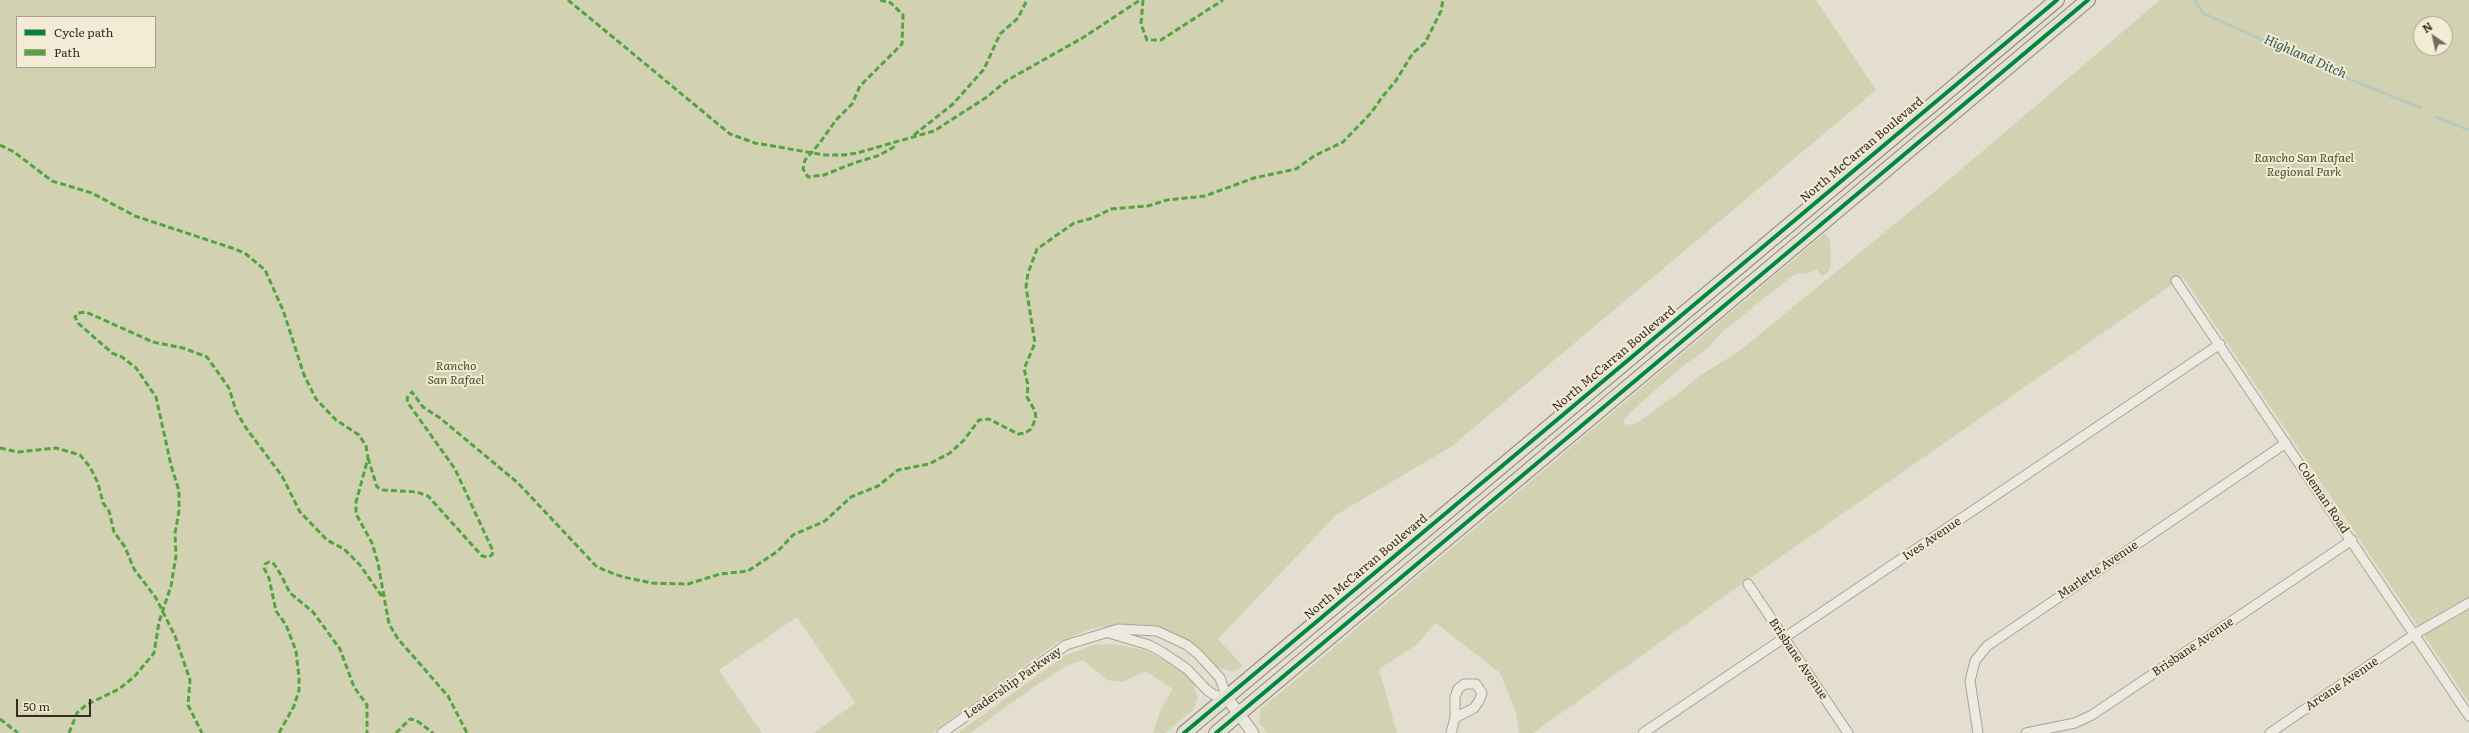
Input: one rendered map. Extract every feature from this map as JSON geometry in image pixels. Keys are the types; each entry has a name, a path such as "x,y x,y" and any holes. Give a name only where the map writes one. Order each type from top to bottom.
{"main road":[{"name":"North McCarran Boulevard","path":"1184,733 2057,0"},
{"path":"1216,733 2088,0"},
{"path":"1681,316 1694,331"}],"street":[{"name":"Coleman Road","path":"2176,282 2220,344 2469,716"},
{"name":"Ives Avenue","path":"1644,733 2220,344"},
{"name":"Marlette Avenue","path":"1978,733 1970,681 1974,661 1986,646 2286,443"},
{"name":"Brisbane Avenue","path":"2026,733 2075,723 2092,715 2352,540"},
{"name":"Brisbane Avenue","path":"1748,584 1848,733"},
{"name":"Arcane Avenue","path":"2270,733 2415,634 2469,603"},
{"name":"Leadership Parkway","path":"942,733 1066,645 1118,629 1144,629 1172,637 1192,650 1220,678 1227,698"},
{"name":"Leadership Parkway","path":"1109,633 1149,645 1162,652 1187,669 1207,690 1227,698"},
{"path":"1227,698 1253,733"},
{"path":"1451,733 1455,718"}],"green space":[{"name":"Rancho San Rafael","path":"0,0 1816,0 1876,90 1452,446 1336,515 1218,639 1243,666 1234,672 1219,668 1216,670 1185,641 1130,626 1110,626 1091,629 1056,643 932,733 814,733 855,703 797,617 719,670 762,733 0,733"},
{"name":"Rancho San Rafael Regional Park","path":"2160,0 2469,0 2469,702 2183,277 1753,576 1533,733 1519,733 1516,713 1500,673 1436,623 1416,645 1379,669 1397,733 1267,733 1259,722 1261,709 1825,233 1830,240 1831,265 1828,272 1822,276 1816,269 1807,274 1798,273 1792,276 1722,332 1709,347 1682,367 1646,398 1623,421 1625,424 1632,425 1640,421 1683,390 1699,376 1738,352 1951,178"},
{"path":"1114,644 1145,650 1171,664 1185,674 1196,687 1194,688 1198,697 1194,709 1165,733 1153,733 1161,709 1173,689 1145,671 1123,682 1107,680 1083,660 1070,664 1038,684 970,733 958,733 1064,656 1093,645"}],"waterway":[{"name":"Highland Ditch","path":"2195,0 2203,13 2342,76 2421,108"},
{"name":"Highland Ditch","path":"2436,117 2469,130"}],"marked path":[{"path":"568,0 730,134 755,143 825,155 857,153 934,131 987,97 1006,81 1084,37 1140,0"},
{"path":"880,0 891,3 903,15 902,44 860,86 852,104 836,120 819,144 805,160 803,169 808,177 824,175 854,163 880,155 897,145"},
{"path":"914,135 953,104 984,69 1000,34 1018,18 1027,0"},
{"path":"1143,0 1141,24 1147,40 1161,40 1223,0"},
{"path":"368,458 377,487 383,490 417,492 428,496 482,556 488,557 492,555 493,551 455,469 408,403 407,398 412,392 423,407 440,418 518,483 596,566 623,577 652,583 688,584 720,574 748,571 778,551 793,535 825,521 851,497 878,486 898,470 929,464 950,453 964,440 979,420 989,419 1018,434 1025,433 1031,429 1036,418 1035,411 1027,397 1028,385 1024,369 1035,343 1026,287 1028,273 1037,249 1074,223 1093,218 1111,209 1148,206 1167,200 1205,196 1254,178 1296,169 1314,156 1343,142 1371,113 1395,82 1413,53 1425,43 1441,11 1443,0"},
{"path":"0,145 14,152 52,181 92,193 135,216 235,249 246,254 265,270 283,310 304,375 316,399 336,420 359,435 366,446 368,458 356,502 356,514 372,543 378,563 389,624 398,639 448,696 467,733"},
{"path":"69,733 77,713 86,705 119,689 134,677 154,653 159,622 171,586 176,556 175,533 179,511 179,491 171,465 156,397 136,368 122,357 112,353 78,323 75,317 78,313 86,312 153,342 183,348 207,357 229,388 236,411 246,428 282,476 300,512 327,540 344,549 360,565 383,598"},
{"path":"0,448 18,452 56,448 80,455 90,467 98,483 103,503 109,511 114,532 125,547 134,569 156,598 175,636 190,680 188,705 202,733"},
{"path":"279,733 294,706 299,690 299,677 296,651 286,625 276,611 269,578 264,568 265,564 269,562 274,564 290,593 313,612 340,649 354,687 367,705 367,733"},
{"path":"0,719 18,733"},
{"path":"396,733 410,719 416,720 433,733"}],"cycle path":[{"path":"1184,733 2057,0"},
{"path":"1216,733 2088,0"}]}
